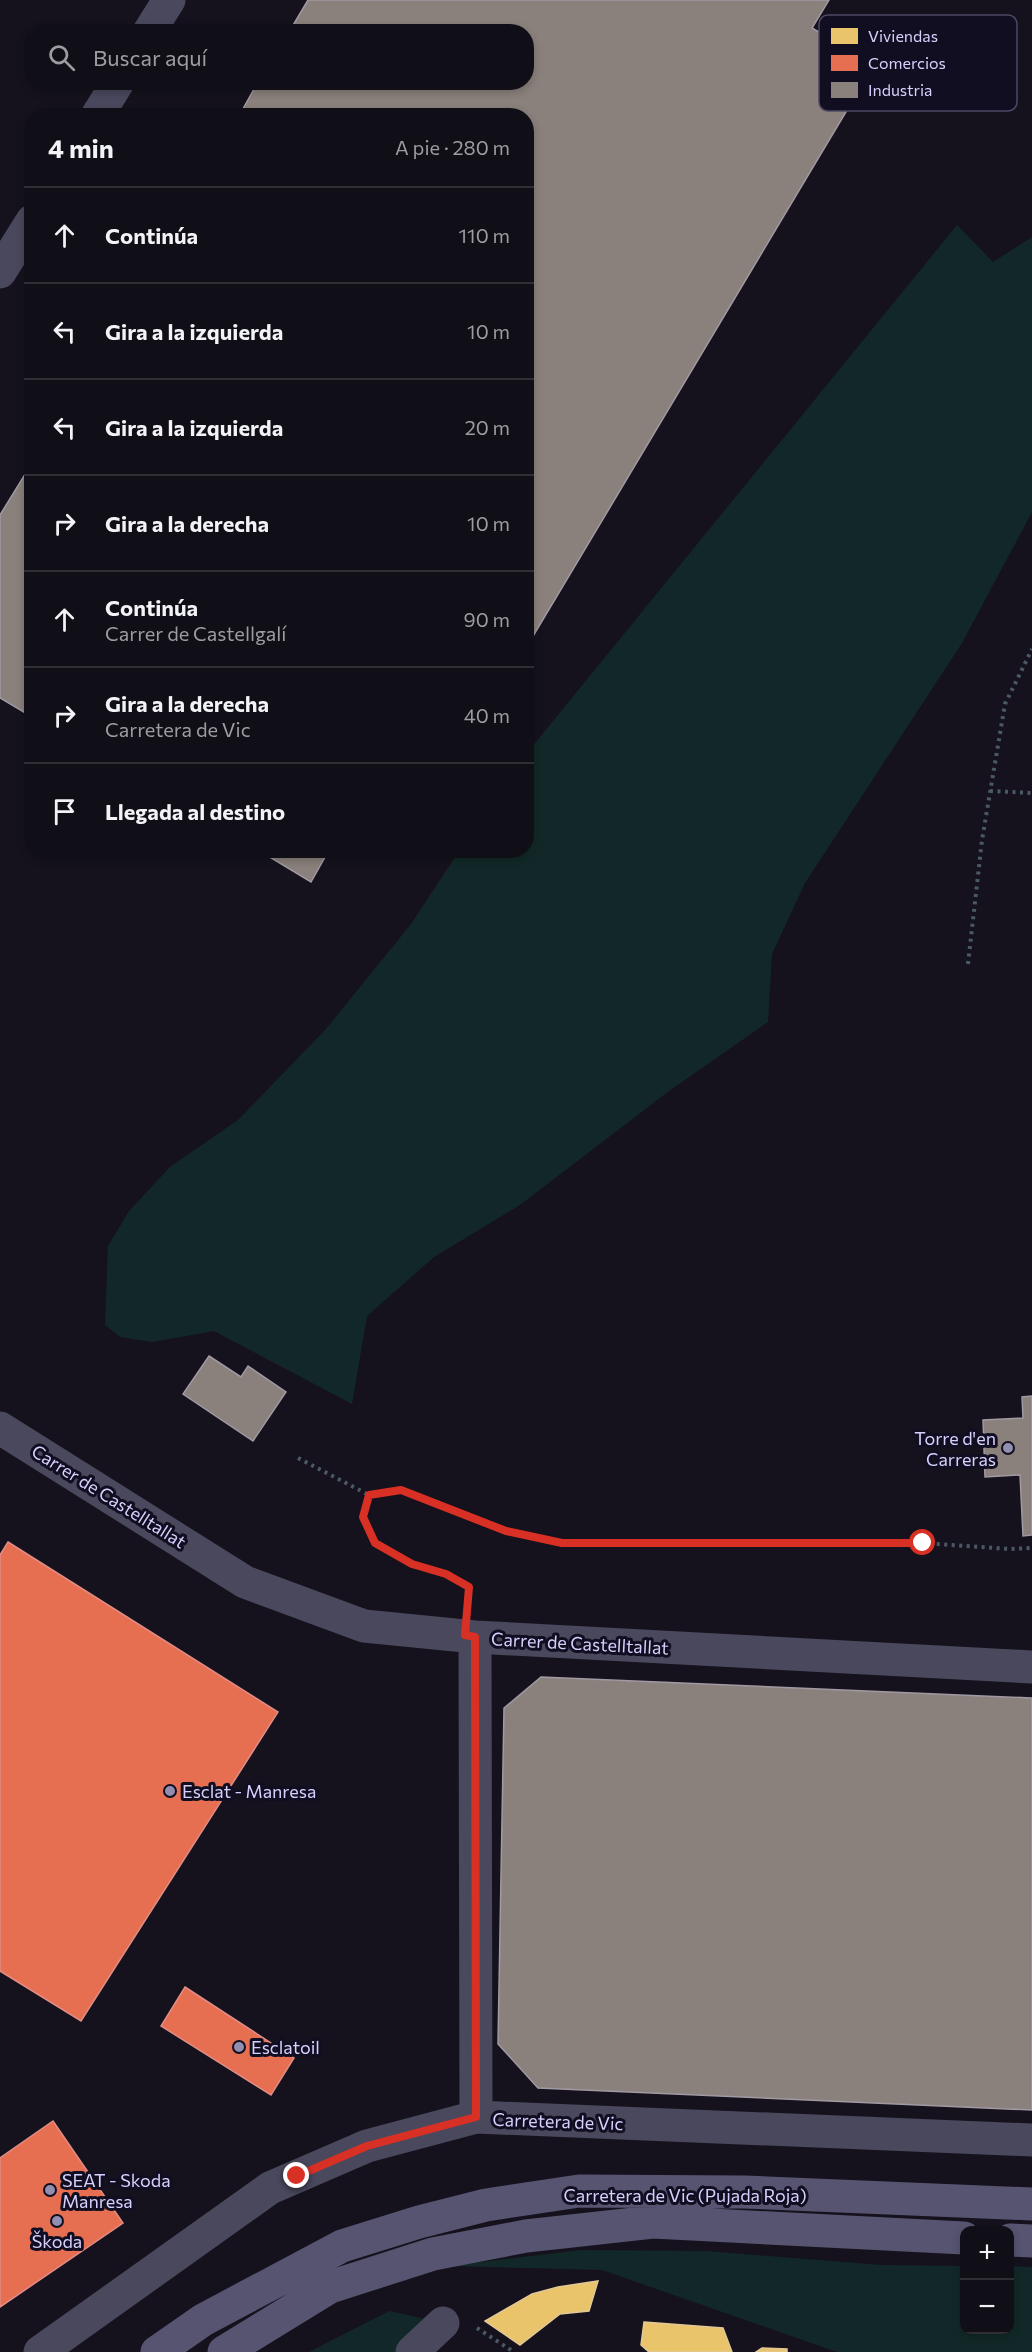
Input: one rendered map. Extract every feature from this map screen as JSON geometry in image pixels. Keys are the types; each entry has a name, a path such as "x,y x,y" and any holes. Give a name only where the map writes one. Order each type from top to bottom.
{"main road":[{"name":"Carretera de Vic (Pujada Roja)","path":"157,2352 203,2320 342,2246 419,2222 486,2205 579,2191 744,2193 1032,2204"},
{"name":"Carretera de Vic (Pujada Roja)","path":"224,2352 330,2287 433,2254 526,2236 653,2222 960,2238"},
{"path":"1014,2240 1032,2241"}],"street":[{"path":"154,24 169,0"},
{"path":"102,108 113,90"},
{"path":"0,272 24,234"},
{"name":"Carrer de Castelltallat","path":"0,1428 245,1582 364,1626 470,1636 1032,1667"},
{"path":"470,1636 476,2117"},
{"name":"Carretera de Vic","path":"40,2352 270,2188 367,2146 476,2117 1032,2140"},
{"path":"412,2352 443,2324"}],"path":[{"path":"968,964 982,840 1005,704 1032,649"},
{"path":"990,791 1032,793"},
{"path":"298,1458 369,1495 401,1490 506,1531 562,1543 923,1543 1009,1549 1032,1548"},
{"path":"369,1495 363,1517 375,1543 412,1564 446,1574 469,1587 470,1636"},
{"path":"443,2324 459,2321 480,2330 514,2352"}],"green space":[{"path":"957,225 993,262 1032,237 1032,512 962,643 805,883 772,954 768,1022 669,1091 520,1205 434,1257 367,1316 352,1404 214,1331 152,1342 120,1337 105,1325 108,1246 129,1211 170,1167 238,1120 326,1029 411,924 454,858 534,858 534,744"},
{"path":"581,2250 706,2251 881,2265 960,2266 960,2334 1014,2334 1014,2266 1032,2267 1032,2352 837,2352 602,2270 449,2266"},
{"path":"389,2311 443,2323 412,2352 309,2352"}],"building: Viviendas":[{"path":"598,2281 589,2311 560,2314 520,2345 485,2321 532,2294 558,2287"},
{"path":"644,2322 723,2328 732,2352 649,2352 641,2345"},
{"path":"762,2348 787,2349 787,2352 756,2352"}],"building: Comercios":[{"path":"8,1542 278,1712 81,2021 0,1971 0,1555"},
{"path":"185,1987 294,2058 271,2095 161,2026"},
{"name":"SEAT - Skoda Manresa","path":"53,2121 123,2223 0,2307 0,2158"}],"building: Industria":[{"path":"308,0 829,0 812,28 819,32 819,111 847,111 534,635 534,108 243,108 254,90 534,90 534,24 294,24"},
{"path":"24,476 24,712 0,698 0,515"},
{"path":"271,858 324,858 311,882"},
{"path":"209,1356 241,1377 248,1366 286,1392 253,1441 183,1394"},
{"name":"Torre d'en Carreras","path":"1032,1396 1032,1535 1023,1536 1020,1475 985,1477 983,1420 1023,1418 1022,1397"},
{"path":"541,1677 1032,1698 1032,2110 538,2088 498,2044 504,1708"}],"place":[{"name":"Torre d'en Carreras","path":"1008,1448"},
{"name":"Esclat - Manresa","path":"170,1791"},
{"name":"Esclatoil","path":"239,2047"},
{"name":"SEAT - Skoda Manresa","path":"50,2190"},
{"name":"Škoda","path":"57,2221"}],"route":[{"path":"297,2176 367,2146 476,2117 475,1637 465,1635 469,1587 446,1574 412,1564 375,1543 363,1517 369,1495 401,1490 506,1531 562,1543 666,1545 923,1543"}]}
